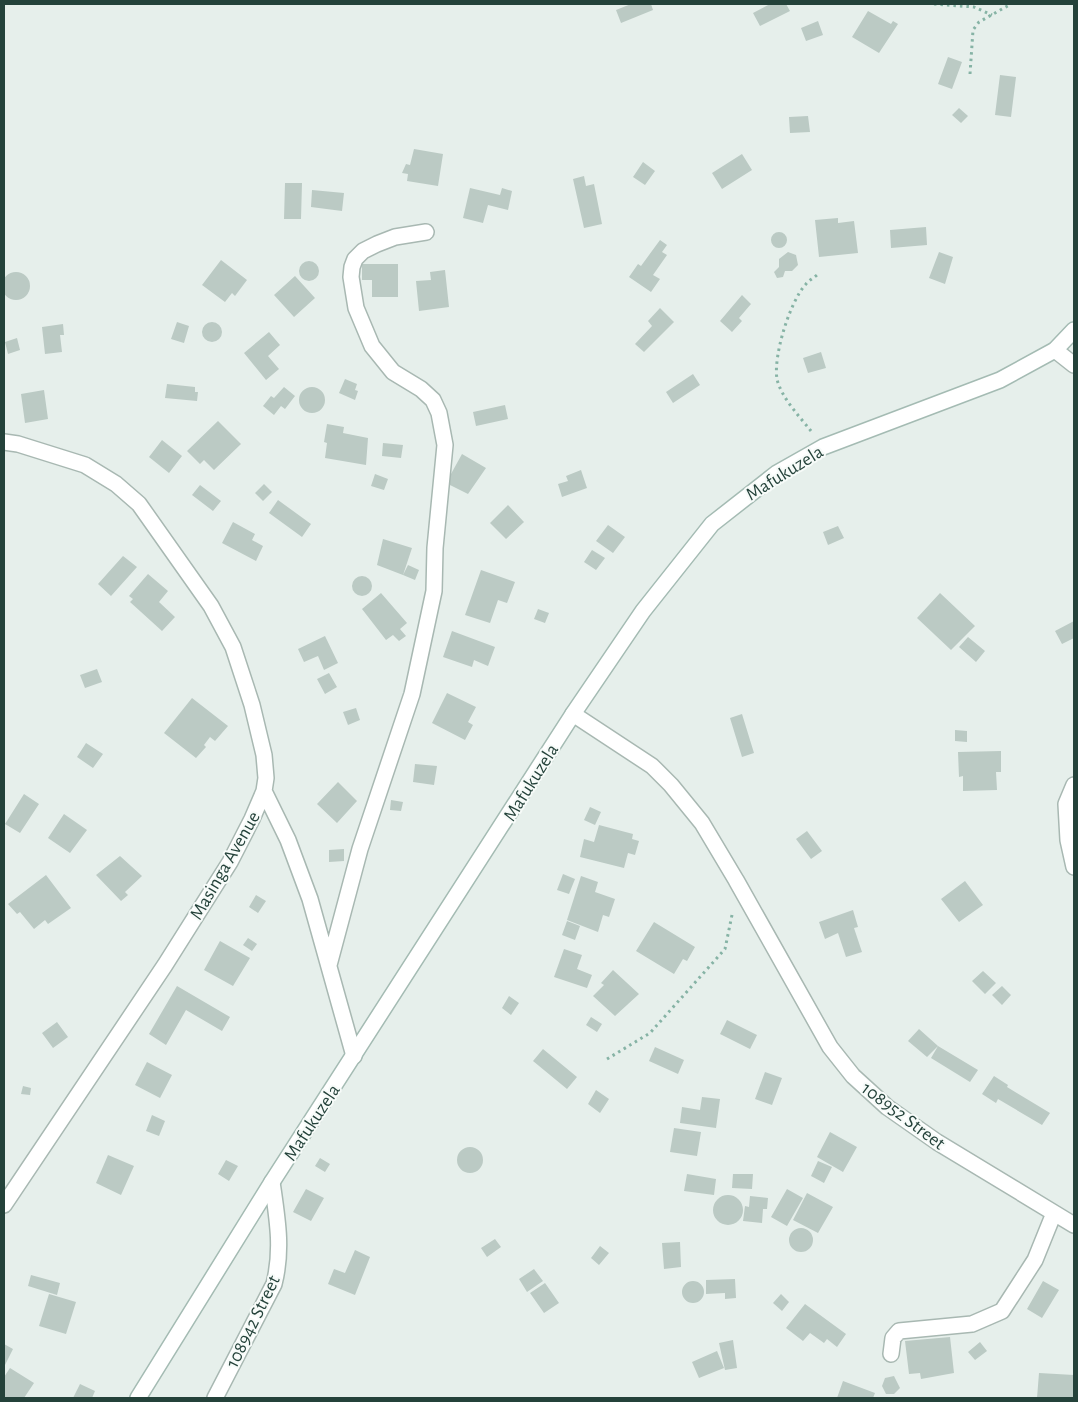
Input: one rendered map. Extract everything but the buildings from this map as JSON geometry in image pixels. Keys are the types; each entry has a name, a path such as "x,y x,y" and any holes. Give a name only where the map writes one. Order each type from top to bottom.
{"street":[{"path":"329,965 360,849 412,694 434,591 435,548 445,446 439,413 433,400 421,389 393,372 372,346 356,308 351,277 352,267 355,259 363,251 377,244 395,237 426,232"},
{"name":"Mafukuzela","path":"138,1398 272,1182 573,714 642,611 712,524 777,473 823,447 882,423 967,394 1028,366 1055,350 1074,330"},
{"path":"1055,350 1074,365"},
{"name":"Masinga Avenue","path":"4,442 18,444 85,465 122,489 139,504 156,525 211,606 233,647 252,704 264,754 266,778 264,791 230,862 165,965 4,1205"},
{"name":"108952 Street","path":"573,714 652,766 671,785 702,823 830,1047 853,1076 887,1107 937,1142 1074,1225"},
{"path":"1074,785 1066,804 1068,840 1074,867"},
{"path":"264,791 288,840 310,899 354,1056"},
{"name":"108942 Street","path":"215,1398 274,1284 278,1267 280,1236 272,1182"},
{"path":"891,1354 893,1338 899,1331 972,1324 1002,1311 1035,1260 1054,1214"}],"path":[{"path":"934,4 974,7 993,16"},
{"path":"970,74 973,30 979,22 993,16 1011,4"},
{"path":"818,274 805,285 784,329 777,357 777,380 791,407 823,447"},
{"path":"606,1059 650,1032 725,949 736,880"}]}
